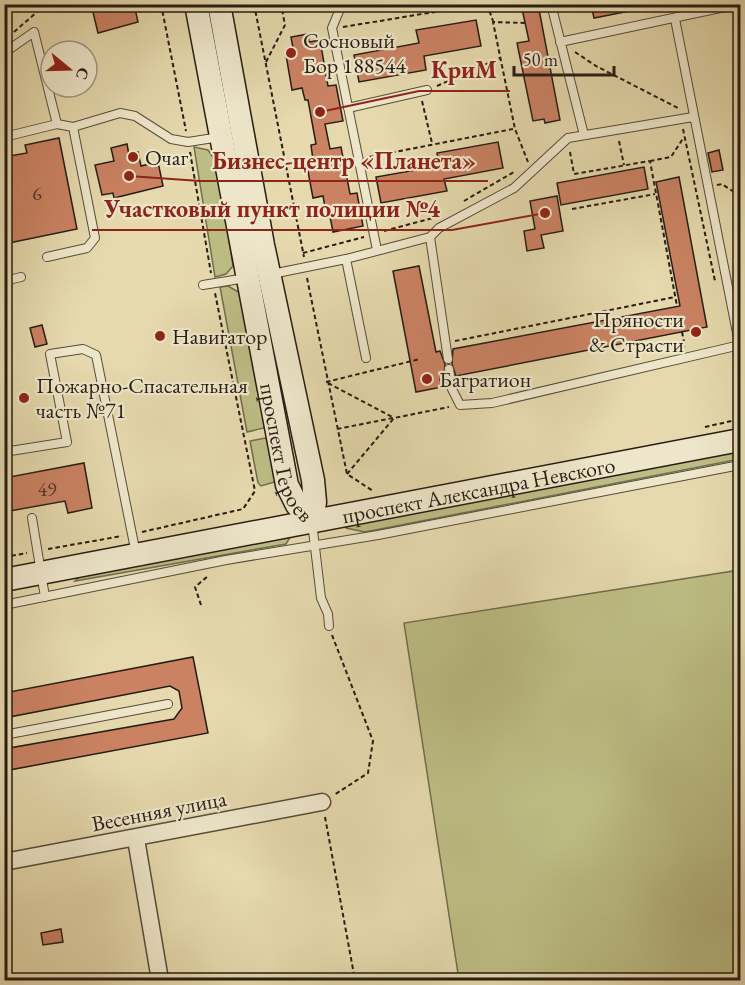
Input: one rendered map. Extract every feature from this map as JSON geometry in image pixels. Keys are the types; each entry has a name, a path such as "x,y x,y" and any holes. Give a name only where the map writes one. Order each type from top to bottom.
{"main road":[{"name":"проспект Героев","path":"196,4 246,278 288,485 297,505 312,521"},
{"name":"проспект Героев","path":"219,4 270,275 314,480 315,502 312,521"},
{"name":"проспект Александра Невского","path":"4,580 741,440"}],"street":[{"name":"Весенняя улица","path":"4,862 136,839 322,802"},
{"path":"136,839 159,981"}],"lane":[{"path":"342,4 332,28 377,250"},
{"path":"551,4 584,135"},
{"path":"560,42 675,20 740,4"},
{"path":"449,369 452,389 460,405 492,403 740,346 706,186 675,20"},
{"path":"4,53 34,32 57,124"},
{"path":"348,108 423,91"},
{"path":"4,137 57,124 73,127 120,113 135,116 171,140 188,142 220,137"},
{"path":"270,275 346,260 430,237 439,228 513,188 568,138 693,117"},
{"path":"47,257 87,248 95,238 73,127"},
{"path":"430,237 448,358"},
{"path":"346,260 366,358"},
{"path":"4,281 21,277"},
{"path":"203,285 246,278"},
{"path":"4,452 67,442 50,354 83,349 96,356 136,554"},
{"path":"4,605 315,544 390,532 741,465"},
{"path":"32,518 45,597"},
{"path":"312,521 321,598 328,614 329,627"},
{"path":"4,735 168,704"}],"path":[{"path":"13,32 46,4"},
{"path":"161,4 213,284 255,490"},
{"path":"254,4 326,382 347,474 394,418"},
{"path":"266,62 285,25 281,4"},
{"path":"346,26 485,4 493,22 515,129 529,165 536,156"},
{"path":"493,22 525,23"},
{"path":"572,50 596,66 680,110"},
{"path":"432,143 423,91 500,57"},
{"path":"681,122 714,282"},
{"path":"375,155 515,129"},
{"path":"616,129 624,165"},
{"path":"568,138 574,174 670,157 684,137"},
{"path":"650,161 677,306"},
{"path":"456,206 518,169"},
{"path":"706,186 722,184 741,196"},
{"path":"572,209 656,194"},
{"path":"303,253 436,218"},
{"path":"446,342 675,297"},
{"path":"682,332 687,358"},
{"path":"326,382 420,358"},
{"path":"326,382 394,418"},
{"path":"337,429 460,405"},
{"path":"195,587 201,605"},
{"path":"329,627 373,741 368,772 322,802 355,981"}],"green space":[{"path":"194,147 208,150 217,163 233,266 226,274 215,277"},
{"path":"228,286 240,293 265,423 264,428 247,432 220,287"},
{"path":"265,438 269,441 278,481 261,486 258,483 250,441"},
{"path":"740,448 740,459 365,532 346,528 345,523"},
{"path":"292,534 286,544 75,581 86,570"},
{"path":"740,570 740,980 459,980 404,623"}],"building":[{"path":"91,4 134,4 138,22 98,33"},
{"path":"521,4 538,4 560,120 545,123 544,119 533,121 517,43 529,41"},
{"path":"591,4 634,4 635,10 594,18"},
{"path":"476,20 481,46 424,56 426,70 359,82 354,55 419,43 416,30"},
{"path":"308,34 309,42 320,40 328,86 336,85 343,121 325,124 330,149 341,147 350,194 357,193 363,226 333,232 328,206 325,207 323,196 313,198 306,161 313,160 311,145 316,144 308,100 305,100 302,88 292,90 286,55 294,53 291,37"},
{"path":"59,138 77,229 4,244 4,157 27,153 25,145"},
{"path":"498,142 503,168 444,179 447,191 381,203 376,177 439,166 437,153"},
{"path":"127,144 129,155 138,152 141,166 158,162 163,186 114,198 113,193 102,195 95,165 114,161 111,148"},
{"path":"719,150 723,170 712,172 708,153"},
{"path":"644,167 648,189 561,205 557,183"},
{"path":"679,177 707,327 456,376 452,364 453,349 680,306 656,182"},
{"path":"557,196 563,231 541,235 544,248 527,251 524,231 535,229 530,201"},
{"path":"419,266 436,352 440,351 445,364 444,378 440,379 442,387 416,392 393,271"},
{"path":"42,325 47,344 35,347 30,328"},
{"path":"84,463 92,508 68,513 65,501 4,512 4,478"},
{"path":"193,657 208,733 4,771 4,749 174,719 182,708 179,691 170,686 4,718 4,693"},
{"path":"61,929 63,942 43,945 41,933"}],"place":[{"name":"Сосновый Бор 188544","path":"291,53"},
{"name":"КриМ","path":"320,112"},
{"name":"Очаг","path":"133,157"},
{"name":"Бизнес-центр «Планета»","path":"129,176"},
{"name":"Участковый пункт полиции №4","path":"545,213"},
{"name":"Пряности & Страсти","path":"696,332"},
{"name":"Навигатор","path":"160,336"},
{"name":"Багратион","path":"427,379"},
{"name":"Пожарно-Спасательная часть №71","path":"24,398"}]}
